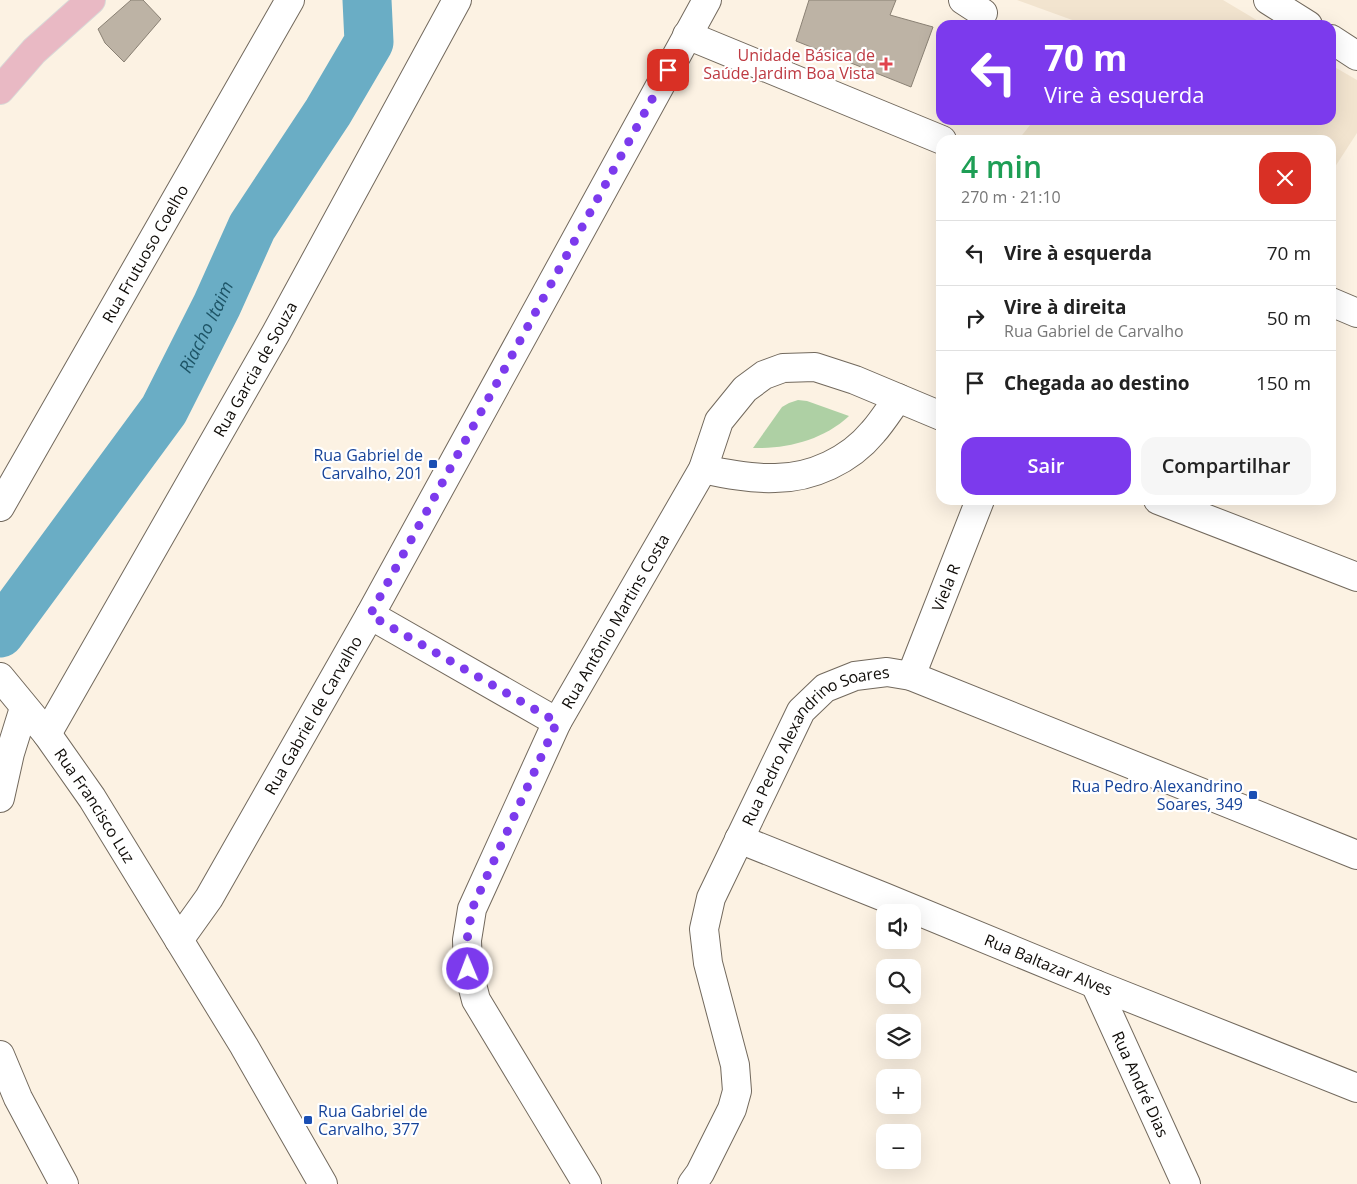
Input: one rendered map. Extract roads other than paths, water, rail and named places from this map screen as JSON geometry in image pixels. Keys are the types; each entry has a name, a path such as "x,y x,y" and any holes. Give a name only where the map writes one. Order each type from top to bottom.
{"main road":[{"path":"0,90 34,51 91,0"}],"street":[{"name":"Rua Frutuoso Coelho","path":"0,507 290,0"},
{"name":"Rua Garcia de Souza","path":"47,734 276,333 457,0"},
{"name":"Rua Gabriel de Carvalho","path":"179,940 209,898 370,615 707,0"},
{"path":"1268,0 1300,20"},
{"path":"687,35 936,138"},
{"path":"1336,42 1357,56"},
{"path":"1336,304 1357,314"},
{"name":"Rua Antônio Martins Costa","path":"587,1184 476,1000 468,969 467,940 472,909 557,722 703,469 720,421 745,389 764,376 783,368 815,367 855,380 936,414"},
{"path":"703,469 732,475 776,478 802,475 829,466 851,452 873,432 898,398"},
{"name":"Viela R","path":"911,676 978,505"},
{"path":"1171,505 1357,577"},
{"path":"370,615 557,722"},
{"name":"Rua Pedro Alexandrino Soares","path":"702,1180 732,1109 737,1091 735,1065 708,963 704,929 711,898 801,711 825,688 855,676 887,672 911,676 1357,855"},
{"name":"Rua Francisco Luz","path":"0,677 47,734 92,798 179,940"},
{"path":"0,798 10,753 24,708"},
{"name":"Rua Baltazar Alves","path":"739,839 1357,1088"},
{"path":"179,940 244,1046 323,1184"},
{"name":"Rua André Dias","path":"1095,984 1186,1184"},
{"path":"0,1055 18,1098 64,1184"}],"waterway":[{"name":"Riacho Itaim","path":"0,633 164,410 217,305 252,227 328,112 369,42 367,0"}],"place":[{"name":"Unidade Básica de Saúde Jardim Boa Vista","path":"886,64"},
{"name":"Rua Gabriel de Carvalho, 201","path":"433,464"},
{"name":"Rua Pedro Alexandrino Soares, 349","path":"1253,795"},
{"name":"Rua Gabriel de Carvalho, 377","path":"308,1120"}]}
